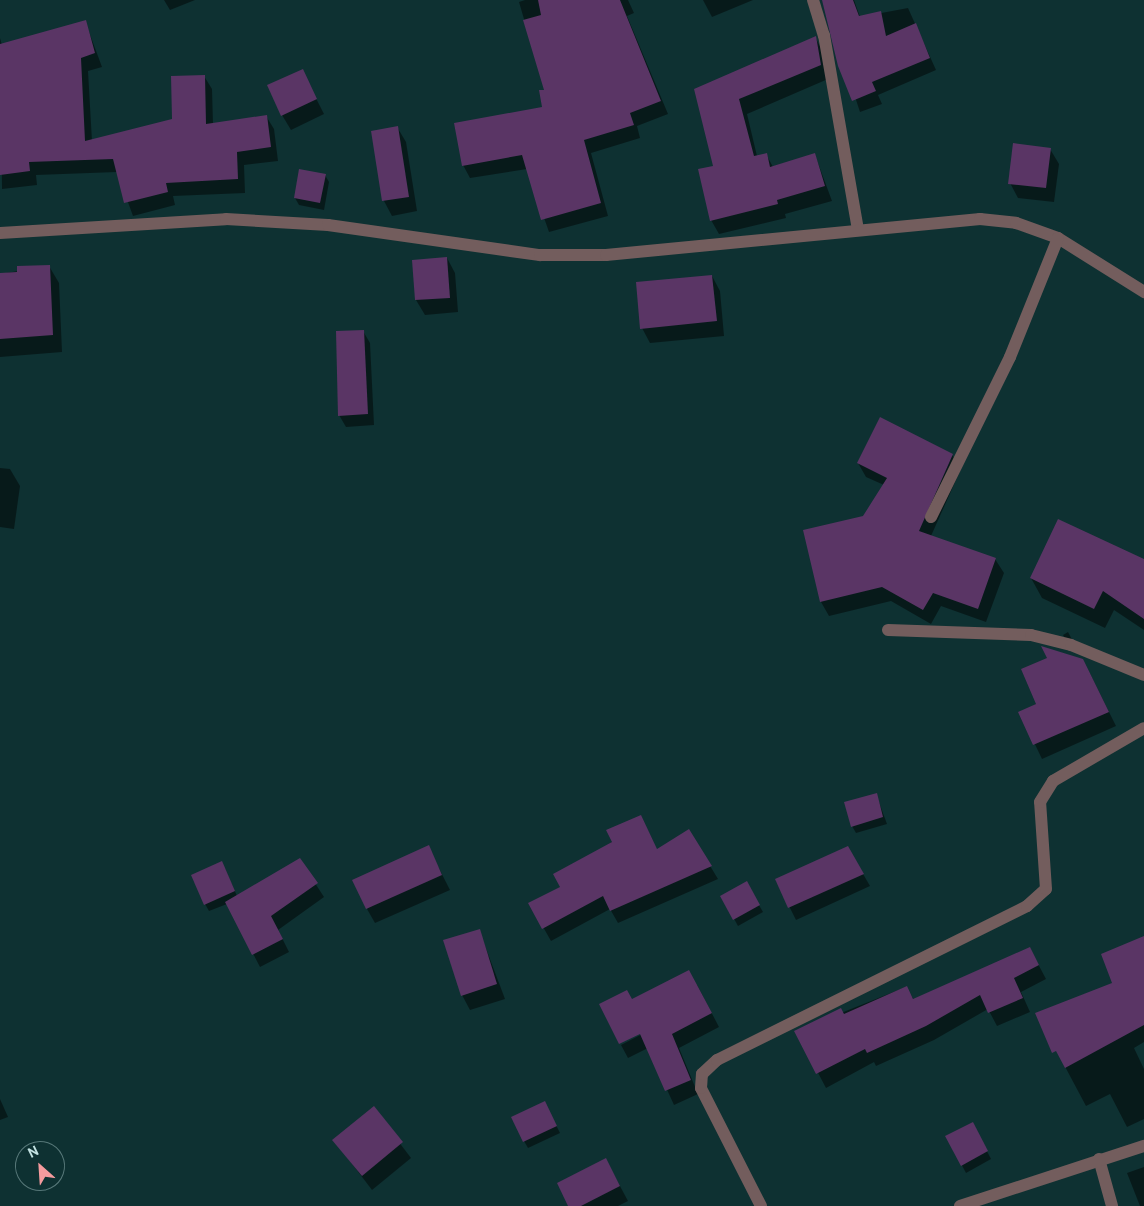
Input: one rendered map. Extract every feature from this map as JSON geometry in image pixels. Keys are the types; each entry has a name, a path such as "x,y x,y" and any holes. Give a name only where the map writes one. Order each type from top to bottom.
{"street":[{"path":"814,0 824,35 858,230"},
{"path":"0,233 226,219 328,225 540,255 606,255 980,219 1016,223 1058,238 1144,292"},
{"path":"931,517 1010,357 1058,238"},
{"path":"888,630 1031,635 1071,645 1144,675"},
{"path":"761,1206 701,1088 702,1074 717,1060 1027,906 1046,889 1040,802 1053,781 1132,739 1144,728"},
{"path":"960,1206 1099,1159 1144,1146"},
{"path":"1099,1159 1112,1206"}],"building":[{"path":"538,0 620,0 661,101 630,113 634,125 584,140 601,203 541,220 522,155 462,166 454,123 542,107 539,90 544,90 523,20 541,15"},
{"path":"822,0 853,0 859,16 881,11 886,36 916,23 930,58 872,82 876,91 852,101 838,66"},
{"path":"86,20 95,53 81,58 85,141 172,119 171,76 205,75 206,124 267,115 271,147 237,152 238,179 166,183 168,192 124,203 113,159 29,162 30,171 0,175 0,44"},
{"path":"816,36 821,65 739,99 754,156 767,153 770,167 815,153 825,186 777,200 778,204 710,221 698,169 713,166 694,89"},
{"path":"303,69 317,99 281,116 267,85"},
{"path":"398,126 409,197 382,201 371,131"},
{"path":"1013,143 1051,148 1046,188 1008,184"},
{"path":"299,169 326,174 320,203 294,198"},
{"path":"447,257 450,298 415,300 412,260"},
{"path":"50,265 53,335 0,339 0,273 17,272 17,266"},
{"path":"712,275 717,321 640,329 636,282"},
{"path":"364,330 368,414 338,416 336,331"},
{"path":"880,417 953,454 919,531 996,558 978,609 933,593 923,610 882,587 820,602 803,530 863,516 887,478 857,463"},
{"path":"1058,519 1144,559 1144,619 1103,591 1094,609 1030,578"},
{"path":"1041,646 1083,659 1109,712 1033,745 1018,712 1036,704 1021,669 1047,658"},
{"path":"877,793 883,817 851,827 844,802"},
{"path":"641,815 657,849 689,829 712,866 610,911 603,896 542,929 528,903 560,887 553,874 612,842 606,830"},
{"path":"429,845 442,875 366,909 352,880"},
{"path":"848,846 864,874 788,908 775,879"},
{"path":"300,858 318,883 271,916 283,939 252,955 225,902"},
{"path":"222,861 235,891 204,905 191,875"},
{"path":"747,881 760,905 733,920 720,896"},
{"path":"480,929 497,984 461,996 443,940"},
{"path":"1144,936 1144,1025 1065,1068 1056,1051 1052,1053 1035,1013 1112,983 1101,954"},
{"path":"1030,947 1039,965 1014,978 1023,998 988,1013 980,995 926,1026 867,1053 865,1049 816,1074 794,1031 841,1008 844,1014 907,986 913,999"},
{"path":"689,970 712,1013 672,1034 691,1080 665,1091 640,1034 619,1044 599,1004 627,990 632,999"},
{"path":"545,1101 557,1126 523,1142 511,1117"},
{"path":"374,1106 403,1142 362,1176 332,1140"},
{"path":"973,1122 988,1151 961,1166 945,1136"},
{"path":"606,1158 620,1186 581,1206 568,1206 557,1183"}]}
